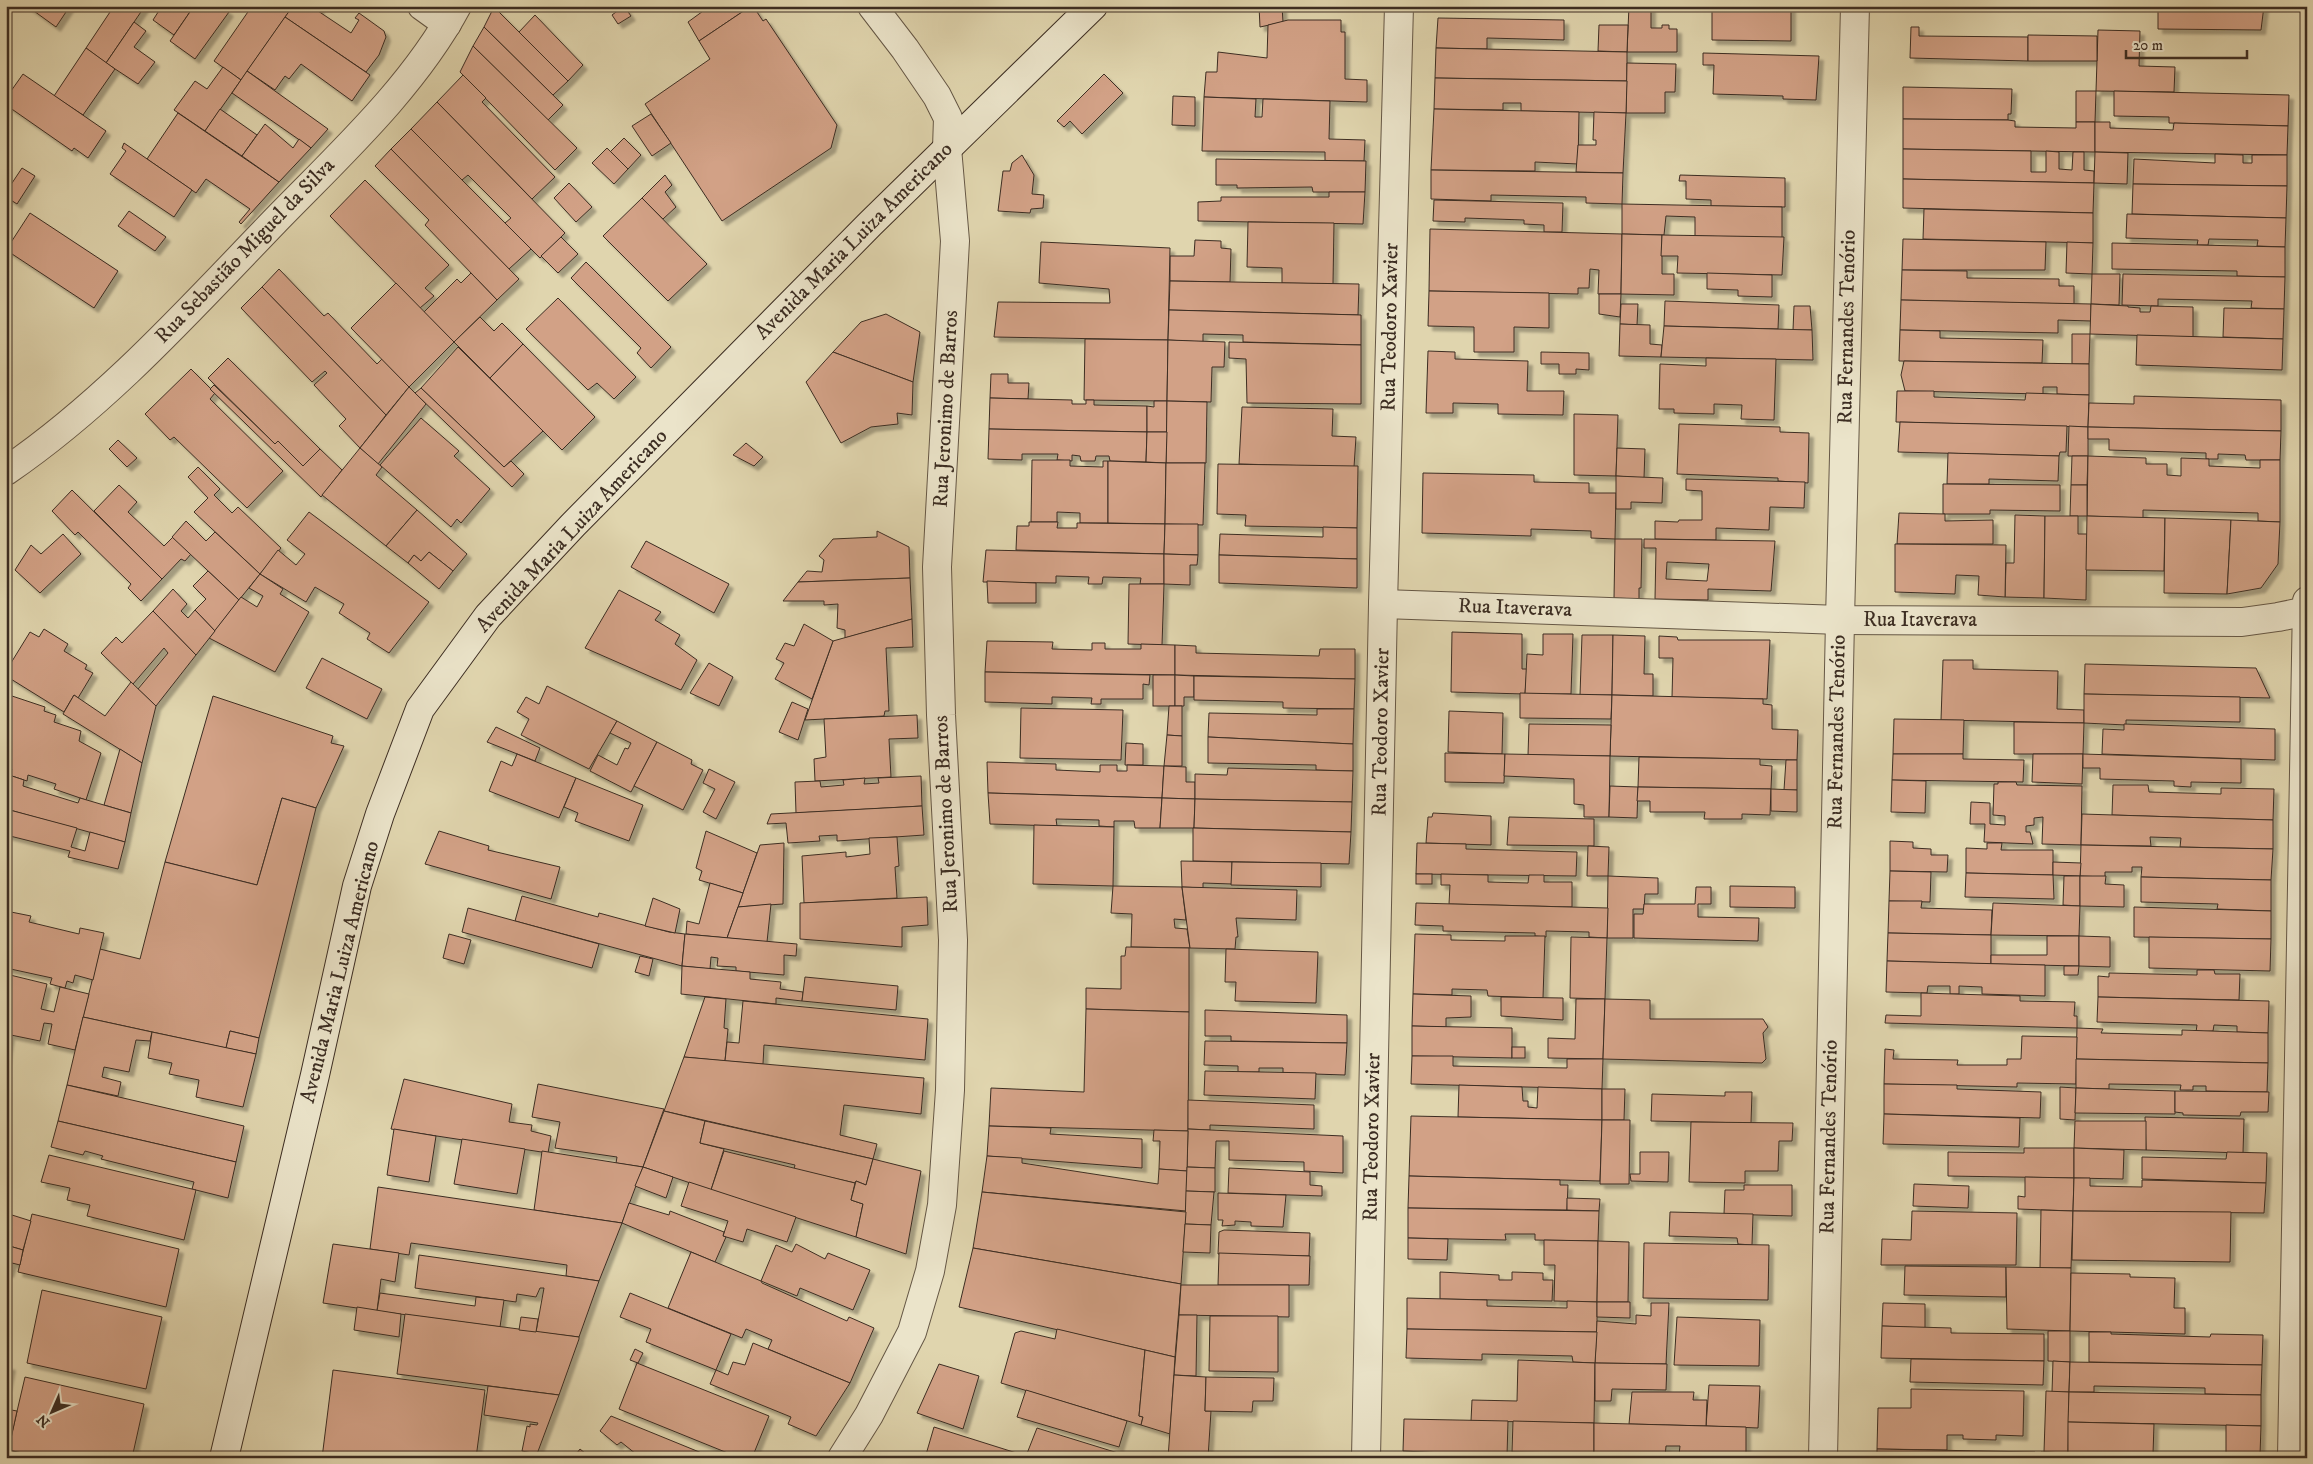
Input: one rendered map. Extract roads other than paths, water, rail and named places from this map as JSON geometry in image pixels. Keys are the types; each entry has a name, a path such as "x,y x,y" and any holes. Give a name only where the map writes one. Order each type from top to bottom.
{"street":[{"path":"422,6 452,15"},
{"name":"Rua Jeronimo de Barros","path":"842,1458 869,1415 912,1332 930,1271 942,1205 950,1090 952,940 941,715 937,566 955,242 947,148 948,118 905,49 872,6"},
{"name":"Avenida Maria Luiza Americano","path":"224,1458 315,1075 357,886 380,814 420,709 494,609 750,345 947,148 1093,6"},
{"name":"Rua Teodoro Xavier","path":"1366,1458 1383,604 1399,6"},
{"name":"Rua Fernandes Tenório","path":"1823,1458 1855,6"},
{"name":"Rua Sebastião Miguel da Silva","path":"6,471 65,428 166,333 345,149 415,70 452,15"},
{"path":"2292,1458 2307,601"},
{"name":"Rua Itaverava","path":"1383,604 1840,620 2242,622 2307,611"}]}
